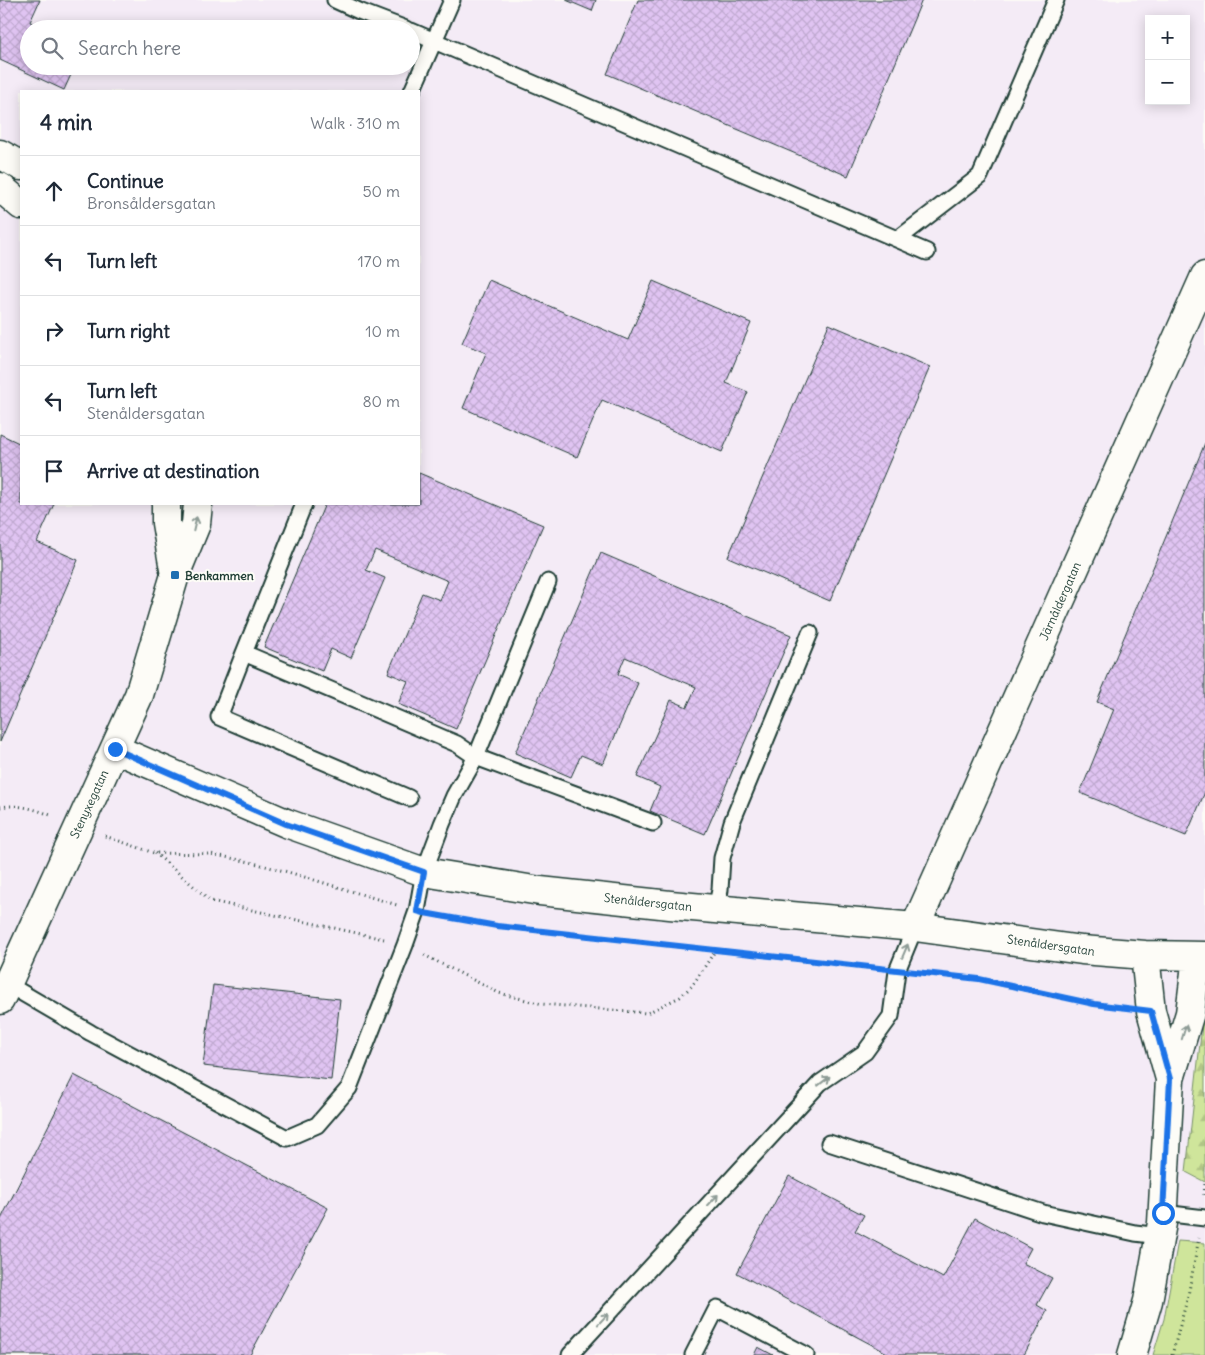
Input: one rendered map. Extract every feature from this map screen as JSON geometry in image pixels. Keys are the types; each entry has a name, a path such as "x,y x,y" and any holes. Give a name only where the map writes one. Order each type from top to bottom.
{"street":[{"path":"0,154 20,165"},
{"path":"0,187 20,204"},
{"name":"Järnåldergatan","path":"915,928 1205,276"},
{"name":"Stenyxegatan","path":"166,505 166,523 175,575"},
{"name":"Stenyxegatan","path":"4,992 139,695 175,575 196,524 198,505"},
{"name":"Stenåldersgatan","path":"115,749 286,824 424,872 540,891 915,928 1082,950 1145,955 1201,956"},
{"path":"1145,955 1151,1011 1170,1079"},
{"path":"1132,1355 1148,1301 1161,1224 1170,1079 1190,1013 1201,956"}],"lane":[{"path":"335,0 382,20"},
{"path":"420,72 452,0"},
{"path":"898,239 980,176 1056,0"},
{"path":"420,34 927,252"},
{"path":"412,90 419,75"},
{"path":"304,505 219,716 409,798"},
{"path":"4,992 91,1033 287,1138 317,1125 348,1088 405,945 417,911 424,872 454,796 476,757 548,582"},
{"path":"716,909 720,890 722,858 732,822 810,634"},
{"path":"244,653 457,744 476,757 653,823"},
{"path":"570,1355 820,1084 865,1052 891,1016 897,970 915,928"},
{"path":"829,1144 1043,1213 1135,1233 1161,1224 1203,1218"},
{"path":"693,1355 717,1308 806,1355"}],"path":[{"path":"0,807 12,805 35,808 79,827 154,852 211,854 227,857 288,872 417,911 497,926 979,979 1094,1004 1151,1011"},
{"path":"154,852 211,901 348,930 405,945 499,993 542,1004 647,1013 680,997 692,986 716,951"},
{"path":"1172,1355 1188,1296 1203,1218 1205,1183"}],"shaded area":[{"path":"0,0 1205,0 1205,1355 0,1355"}],"green space":[{"path":"1205,1017 1205,1182 1186,1172 1202,1025"},
{"path":"1178,1241 1205,1243 1205,1355 1153,1355 1164,1319"}],"building":[{"path":"0,0 40,0 31,20 20,20 20,69 0,60"},
{"path":"566,0 596,0 592,11"},
{"path":"638,0 922,0 848,176 607,74"},
{"path":"32,75 71,75 64,90"},
{"path":"489,280 628,340 653,281 751,323 726,383 748,392 722,452 602,400 577,457 463,408 486,353 462,343"},
{"path":"829,324 930,367 830,601 728,557"},
{"path":"0,434 20,444 20,505 54,505 37,542 78,560 0,742"},
{"path":"1205,443 1205,792 1186,836 1080,793 1114,709 1097,702"},
{"path":"420,473 543,525 456,729 398,704 408,681 388,673 422,593 440,600 448,581 375,550 366,570 385,578 351,658 331,649 322,671 264,647 325,505 420,505"},
{"path":"601,553 791,635 705,834 650,811 660,787 637,777 671,700 687,707 696,687 625,657 618,674 638,683 603,764 581,755 571,777 515,753"},
{"path":"213,985 340,999 331,1080 203,1066"},
{"path":"74,1075 328,1208 250,1355 0,1355 0,1221"},
{"path":"789,1176 864,1215 855,1231 943,1278 975,1218 1031,1248 1023,1263 1052,1278 1037,1305 1047,1311 1024,1355 891,1355 737,1273"},
{"path":"758,1347 773,1355 754,1355"}],"place":[{"name":"Benkammen","path":"175,575"}],"route":[{"path":"115,749 286,824 424,872 417,911 424,913 497,926 979,979 1094,1004 1151,1011 1170,1079 1163,1213"}]}
